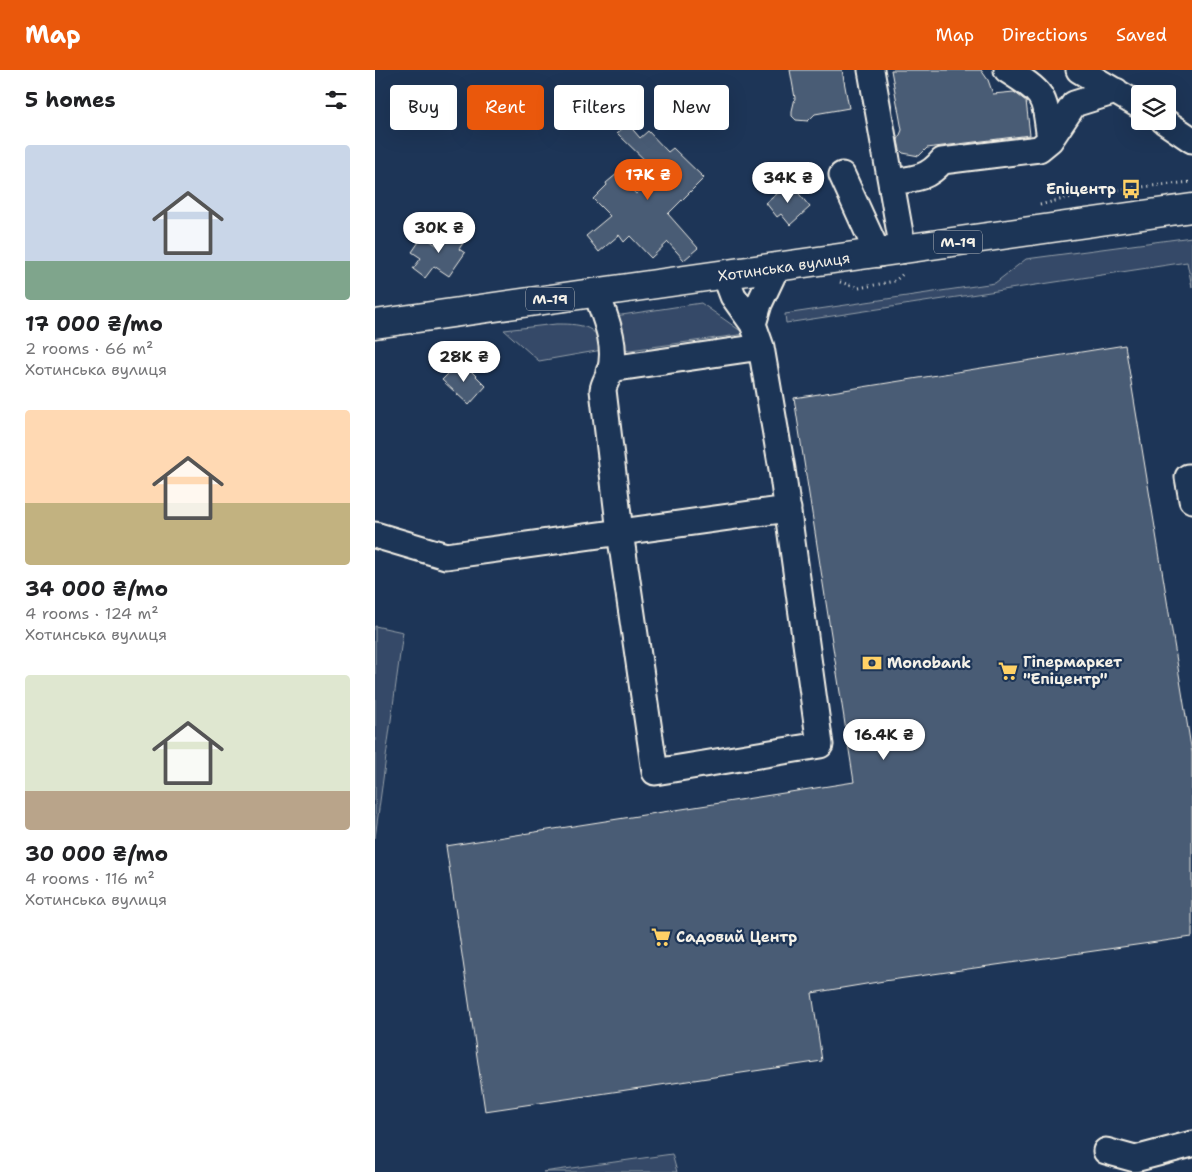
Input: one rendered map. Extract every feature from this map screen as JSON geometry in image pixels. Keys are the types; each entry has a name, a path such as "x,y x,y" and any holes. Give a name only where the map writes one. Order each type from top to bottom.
{"highway":[{"name":"Хотинська вулиця","path":"375,324 1192,208"}],"lane":[{"path":"871,70 891,182 891,252"},
{"path":"1007,70 1023,79 1041,95 1046,106 1050,140"},
{"path":"1079,70 1131,100"},
{"path":"891,182 919,178 934,171 942,161 1039,149 1050,140 1074,104 1116,91"},
{"path":"1176,129 1192,140"},
{"path":"842,175 891,252"},
{"path":"595,292 610,333 612,356 603,390 620,532 655,772 820,745 788,509 757,336 759,304 776,268"},
{"path":"725,275 733,296 757,336"},
{"path":"609,372 617,368 757,336"},
{"path":"1192,477 1189,478 1192,500"},
{"path":"375,534 447,556 788,509"},
{"path":"1105,1151 1135,1159 1192,1144"}],"shaded area":[{"path":"1192,237 1192,287 1187,262 786,323 785,314 995,283 1026,259"},
{"path":"701,303 745,334 623,351 615,316"},
{"path":"556,324 579,325 592,330 600,341 602,350 539,361 504,330"},
{"path":"375,626 403,632 375,838"},
{"path":"672,1154 677,1172 543,1172"}],"building":[{"path":"790,70 842,70 849,108 815,114 808,121 796,120 792,116 795,98"},
{"path":"891,70 981,70 988,80 993,94 1014,92 1026,101 1030,135 927,148 919,156 903,153 900,150 898,140 902,130"},
{"path":"621,130 633,130 640,138 648,131 668,152 673,148 704,178 668,214 698,248 684,260 668,242 651,258 630,236 624,242 619,235 599,252 586,236 610,216 593,199 607,185 606,183 618,173 636,194 657,172 617,133"},
{"path":"790,183 810,207 790,225 781,214 777,217 766,203"},
{"path":"449,229 465,240 459,249 465,253 449,276 434,266 425,278 413,269 421,258 412,252 423,236 438,246"},
{"path":"1125,345 1192,753 1192,937 812,993 822,1061 485,1111 446,846 854,782 794,398"},
{"path":"461,361 486,386 469,405 442,380"}],"place":[{"name":"Епіцентр","path":"1131,189"},
{"name":"Monobank","path":"872,663"},
{"name":"Гіпермаркет \"Епіцентр\"","path":"1008,671"},
{"name":"Садовий Центр","path":"661,937"}]}
